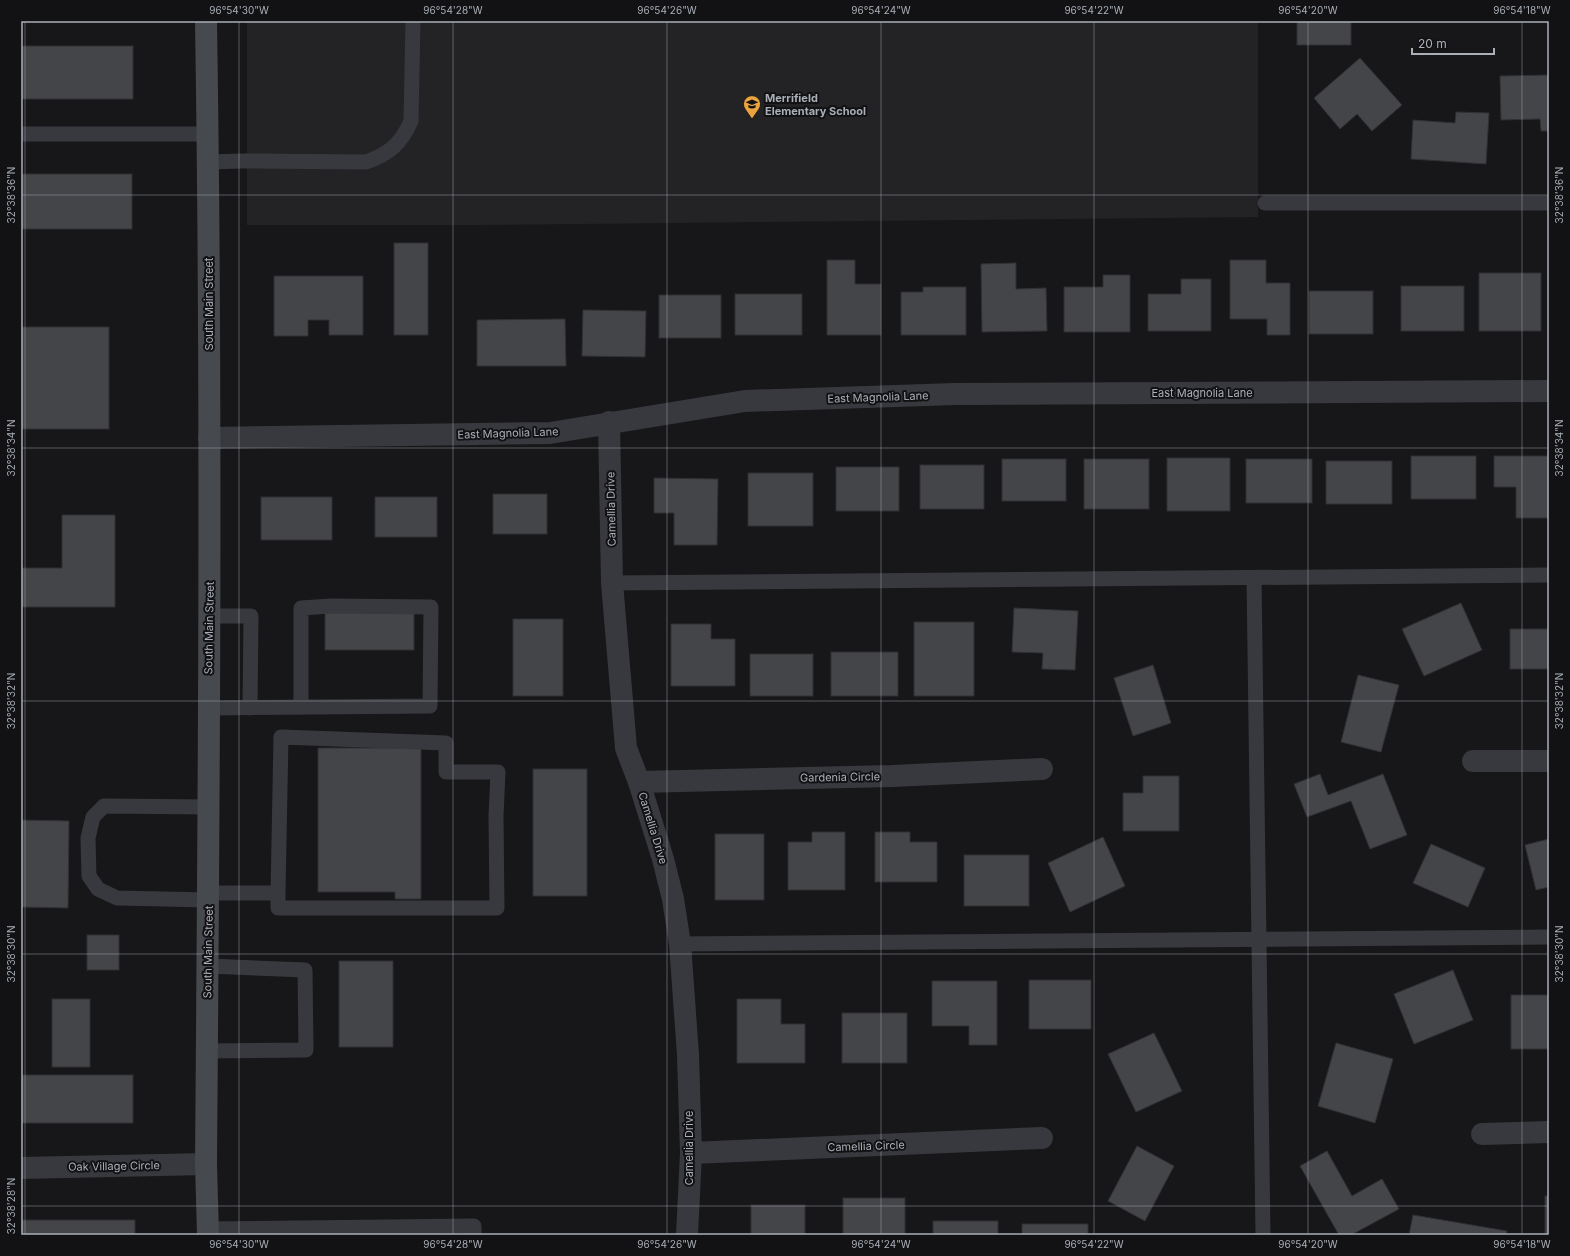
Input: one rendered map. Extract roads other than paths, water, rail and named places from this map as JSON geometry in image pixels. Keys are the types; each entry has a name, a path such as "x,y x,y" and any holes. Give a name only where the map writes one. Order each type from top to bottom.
{"main road":[{"name":"South Main Street","path":"206,21 208,134 210,616 208,708 209,897 206,1164 208,1232"}],"street":[{"name":"East Magnolia Lane","path":"209,438 550,433 609,422 744,401 963,394 1549,391"},
{"name":"Camellia Drive","path":"609,422 612,583 626,748 639,782 663,859 672,893 680,944 688,1055 691,1153 687,1235"},
{"path":"1473,762 1549,761"},
{"name":"Gardenia Circle","path":"639,782 892,776 1042,769"},
{"path":"1482,1134 1549,1132"},
{"name":"Camellia Circle","path":"691,1153 1042,1138"},
{"name":"Oak Village Circle","path":"21,1168 206,1164"}],"lane":[{"path":"208,162 366,162 380,157 392,149 406,131 411,121 413,21"},
{"path":"21,134 208,134"},
{"path":"1265,203 1549,203"},
{"path":"612,583 1549,575"},
{"path":"1254,578 1263,1235"},
{"path":"208,708 430,706 431,607 331,606 301,608 301,707"},
{"path":"210,616 251,616 250,708"},
{"path":"281,737 446,743 446,772 498,772 496,816 497,908 278,908 278,893 281,737"},
{"path":"209,806 104,806 93,817 88,838 89,876 98,889 117,898 209,897 278,893"},
{"path":"680,944 1549,937"},
{"path":"207,1051 306,1050 305,970 208,966"},
{"path":"208,1232 388,1231 474,1226 474,1235"}],"place":[{"name":"Merrifield Elementary School","path":"752,119"}]}
